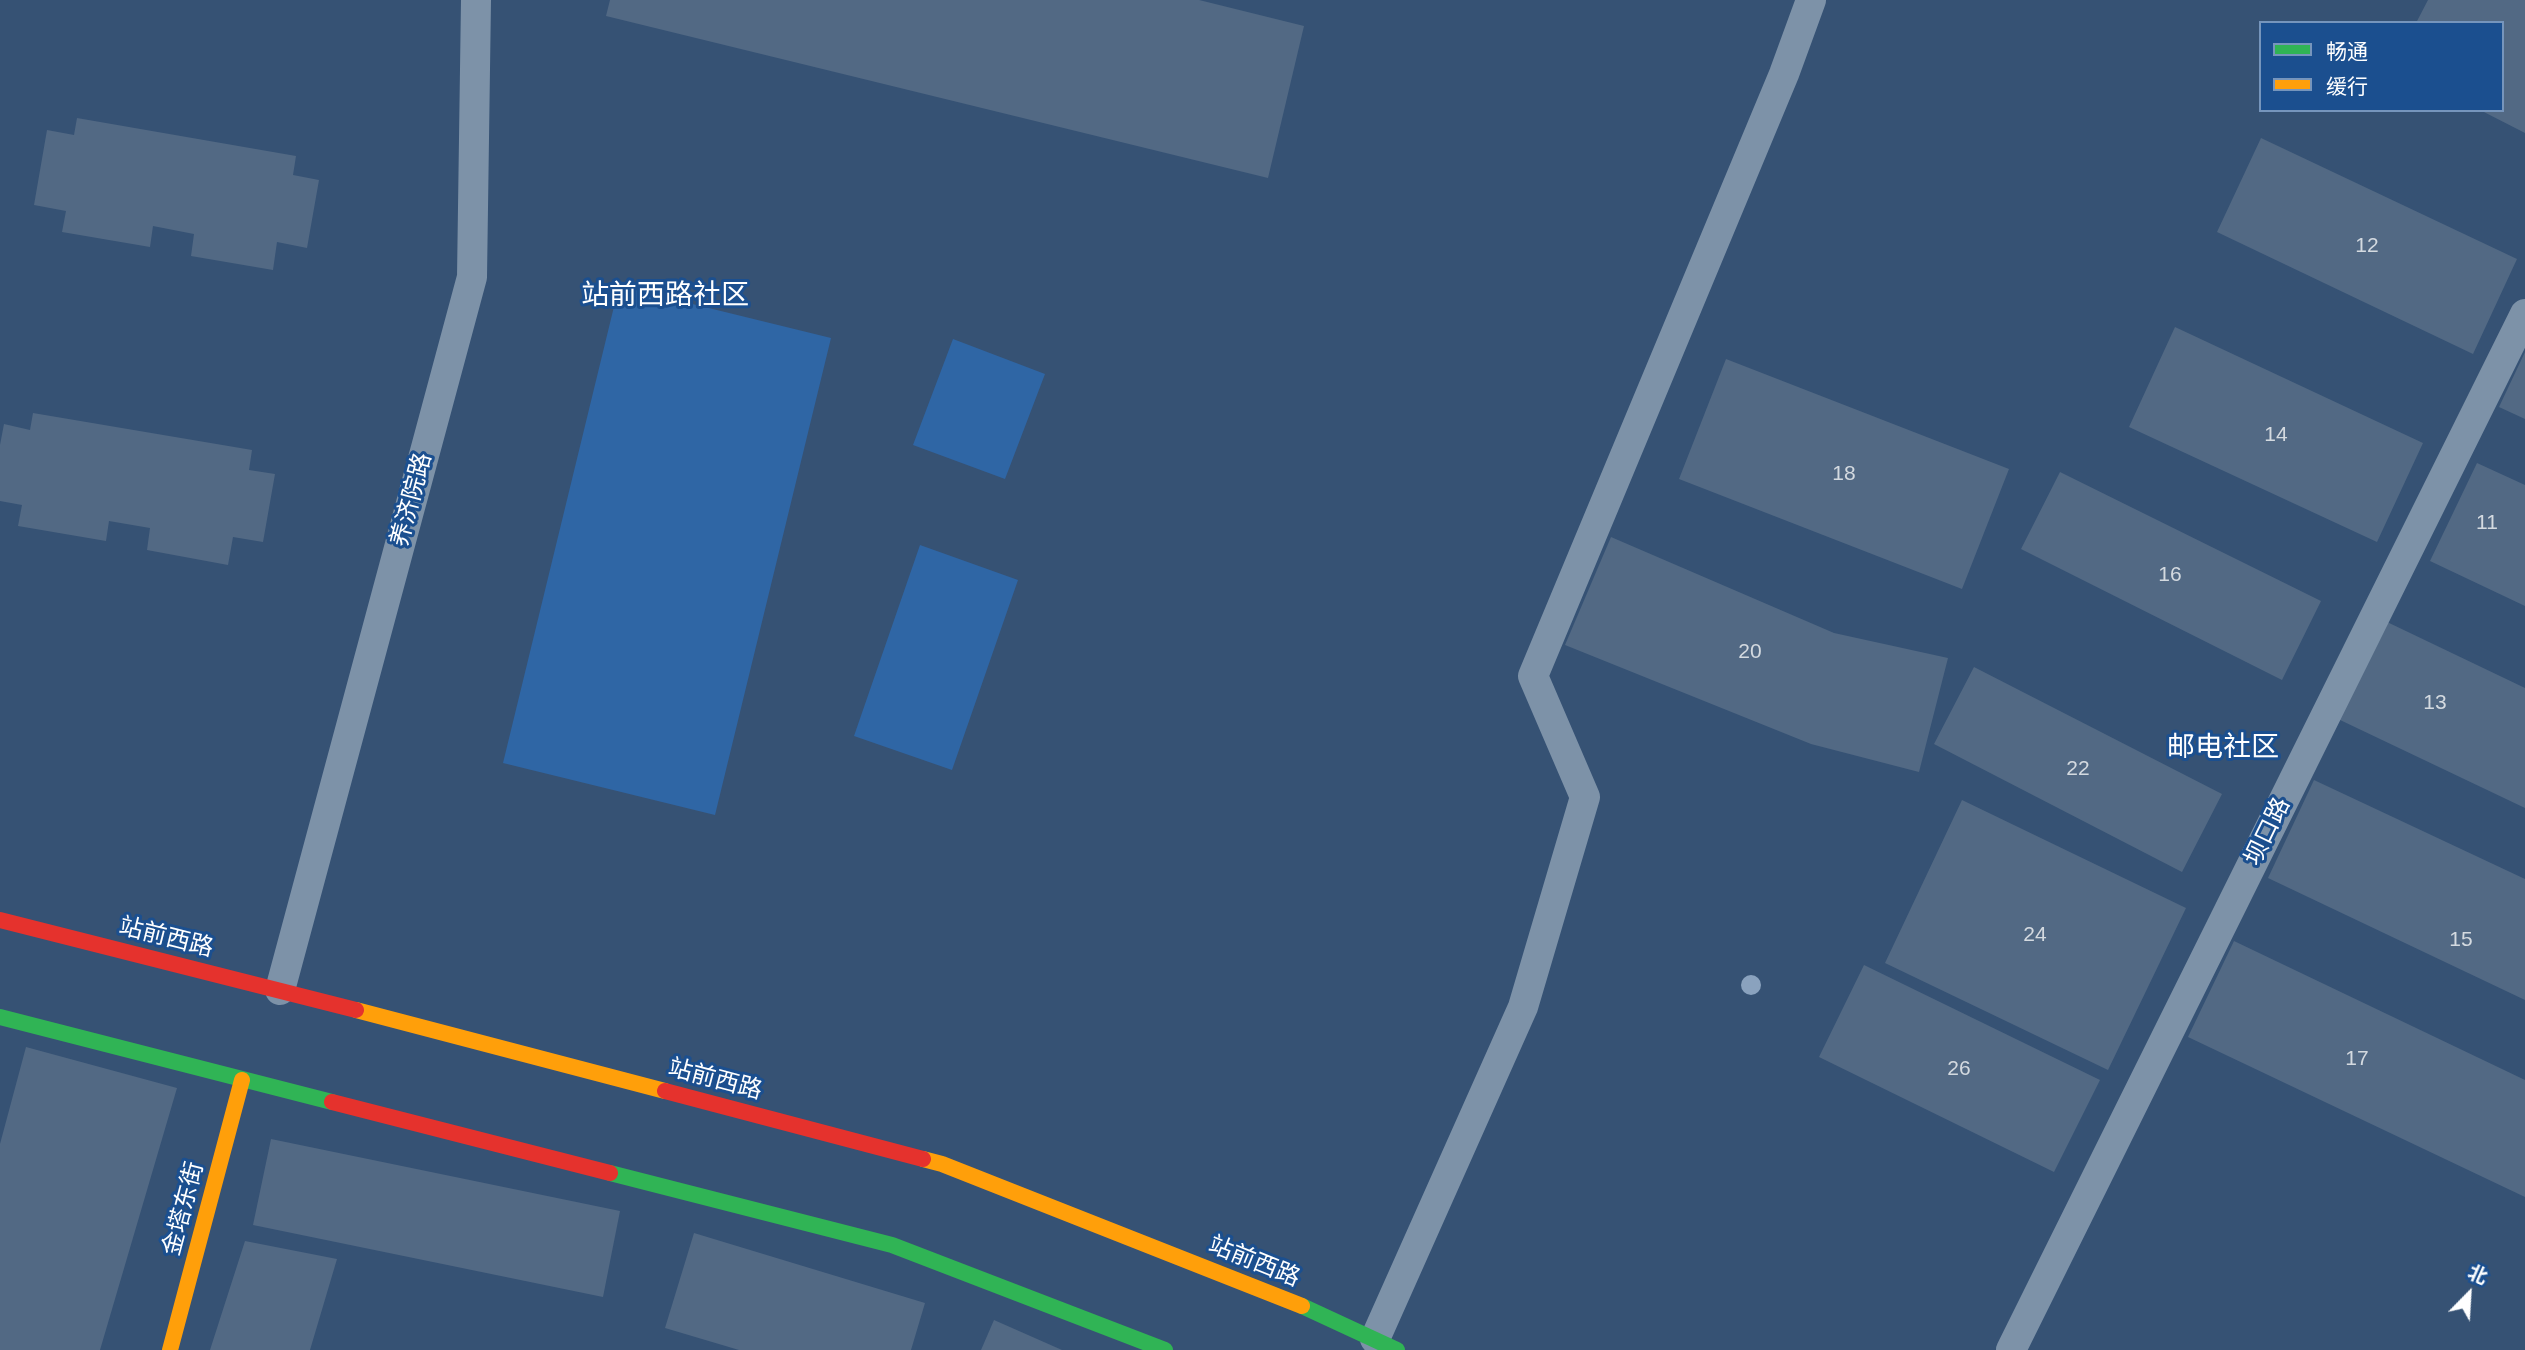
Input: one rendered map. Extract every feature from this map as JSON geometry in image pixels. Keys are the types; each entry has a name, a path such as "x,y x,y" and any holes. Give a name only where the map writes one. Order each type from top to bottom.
{"main road":[{"name":"站前西路","path":"0,920 280,990 942,1164 1323,1314 1386,1345"},
{"path":"0,1017 892,1245 1165,1350"},
{"name":"金塔东街","path":"170,1350 242,1080"}],"lane":[{"name":"养济院路","path":"280,990 472,277 476,0"},
{"path":"1386,1345 1523,1007 1586,797 1534,676 1778,87 1811,0"},
{"name":"坝口路","path":"2011,1350 2525,314"}],"shaded area":[{"path":"619,286 831,338 715,815 503,763"},
{"path":"953,339 1045,374 1005,479 913,445"},
{"path":"920,545 1018,580 952,770 854,736"}],"building":[{"path":"610,0 1199,0 1304,26 1268,178 606,16"},
{"path":"2428,0 2525,0 2525,133 2484,112 2504,112 2504,21 2417,21"},
{"path":"77,118 296,156 293,175 319,180 307,248 277,242 273,270 191,256 194,234 153,226 150,247 62,232 66,211 34,205 47,130 74,135"},
{"path":"2261,138 2517,259 2473,354 2217,232"},
{"path":"2175,327 2423,443 2377,542 2129,427"},
{"path":"2525,352 2525,419 2499,407"},
{"path":"1726,359 2009,469 1962,589 1679,479"},
{"path":"33,413 252,450 249,470 275,474 263,542 233,537 228,565 147,550 150,528 109,521 106,541 18,526 22,505 0,501 0,445 4,424 30,430"},
{"path":"2477,463 2525,485 2525,606 2430,561"},
{"path":"2060,472 2321,601 2282,680 2021,549"},
{"path":"1611,537 1834,633 1948,658 1919,772 1811,744 1565,645"},
{"path":"2385,621 2525,688 2525,808 2338,719"},
{"path":"1974,667 2222,794 2182,872 1934,744"},
{"path":"2314,780 2525,879 2525,1000 2268,878"},
{"path":"1962,800 2186,908 2108,1070 1885,963"},
{"path":"2234,941 2525,1080 2525,1197 2188,1037"},
{"path":"1864,965 2100,1080 2054,1172 1819,1057"},
{"path":"26,1047 177,1088 100,1350 0,1350 0,1144"},
{"path":"271,1139 620,1211 603,1297 253,1225"},
{"path":"694,1233 925,1303 911,1350 739,1350 665,1328"},
{"path":"245,1241 337,1259 310,1350 210,1350"},
{"path":"994,1320 1062,1350 981,1350"}],"traffic: fast":[{"path":"0,1017 332,1102"},
{"path":"610,1173 892,1245 1165,1350"},
{"path":"1302,1306 1397,1350"}],"traffic: slow":[{"path":"356,1010 665,1091"},
{"path":"170,1350 242,1080"},
{"path":"923,1159 942,1164 1302,1306"}],"traffic: jam":[{"path":"0,920 356,1010"},
{"path":"665,1091 923,1159"},
{"path":"332,1102 610,1173"}],"district":[{"name":"站前西路社区","path":"665,296"},
{"name":"邮电社区","path":"2223,748"}]}
